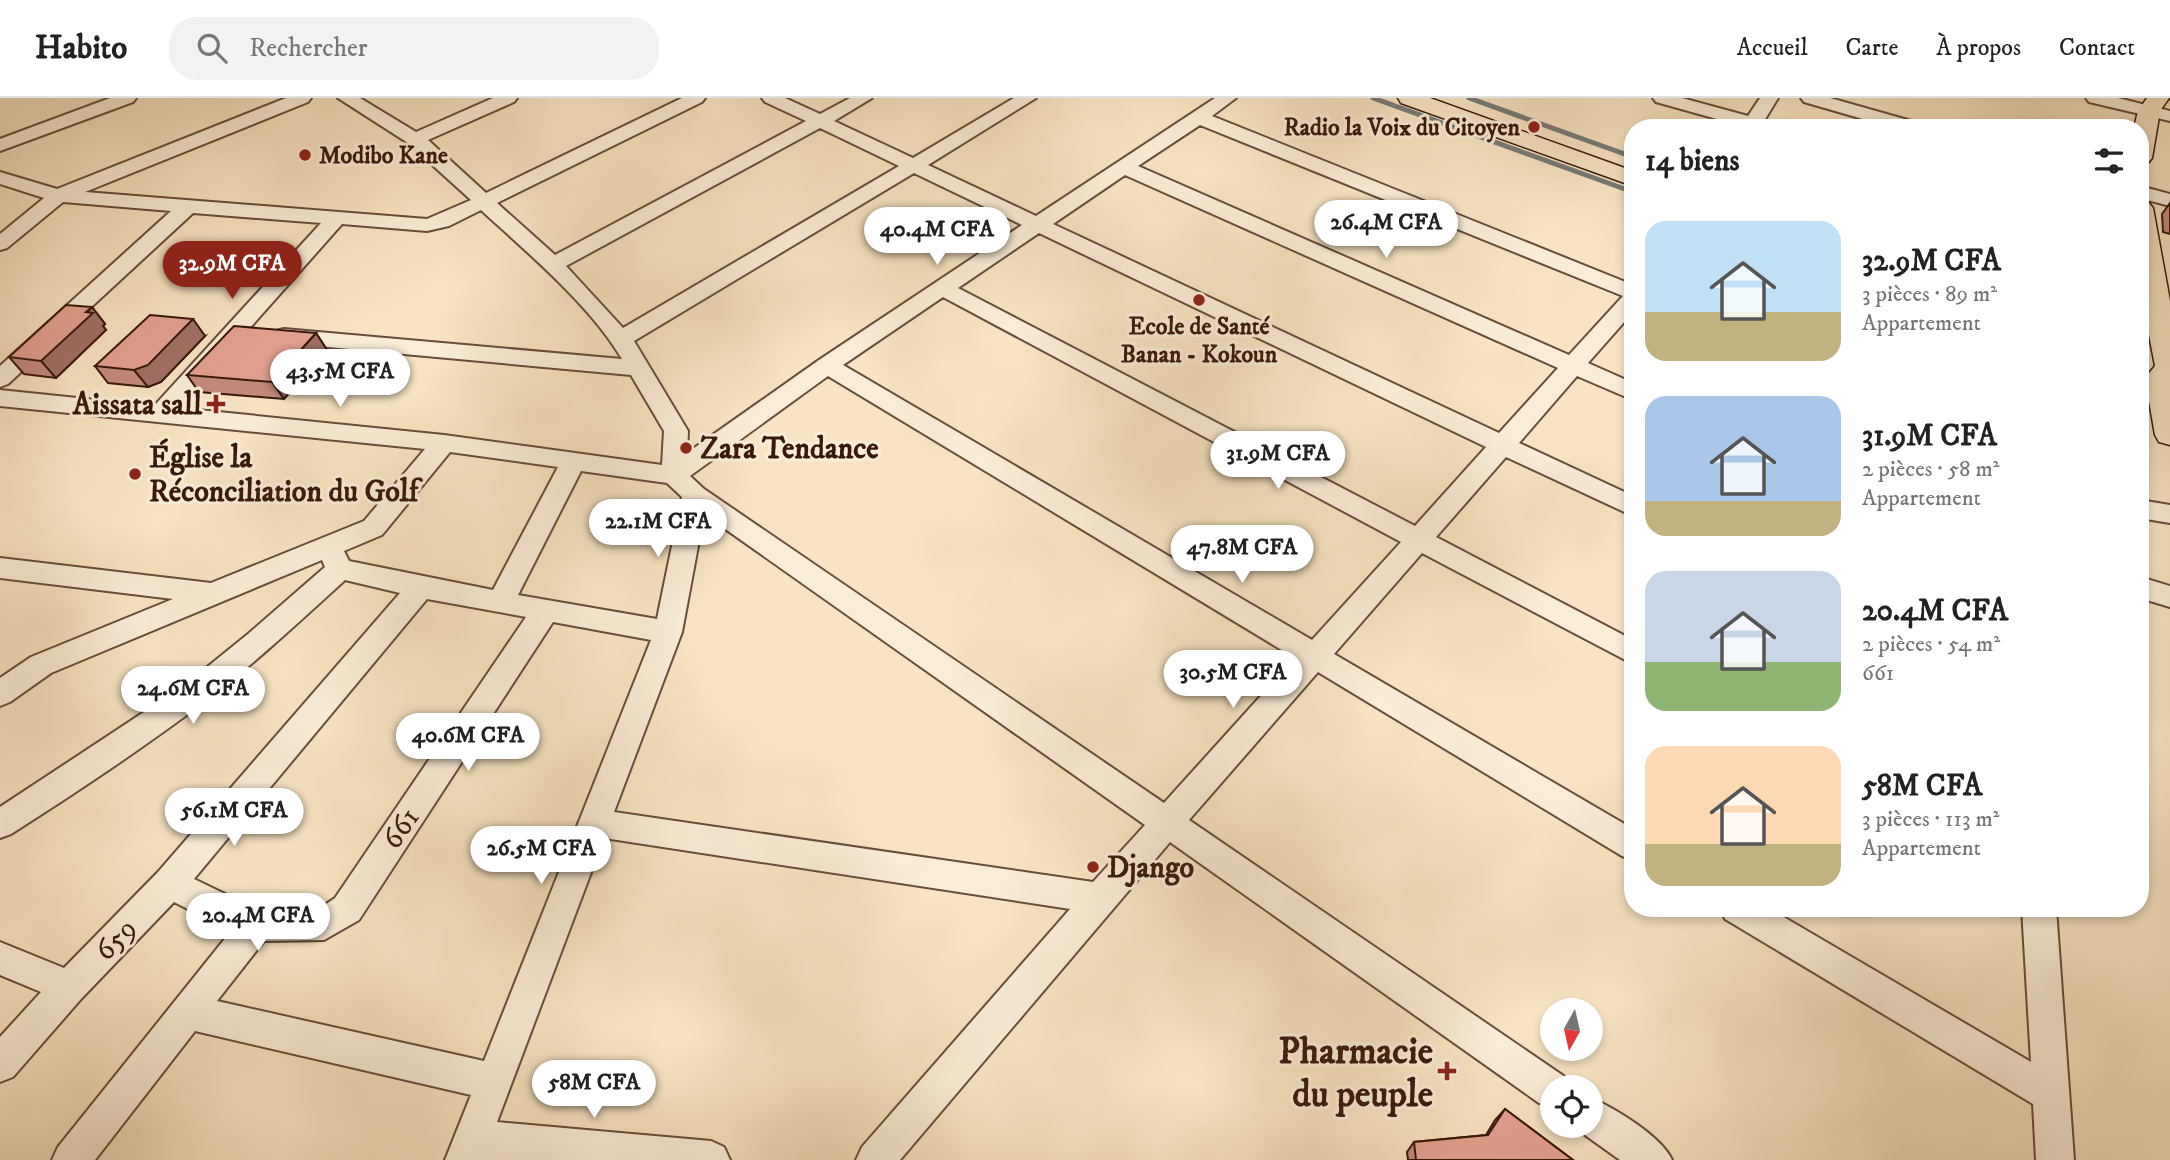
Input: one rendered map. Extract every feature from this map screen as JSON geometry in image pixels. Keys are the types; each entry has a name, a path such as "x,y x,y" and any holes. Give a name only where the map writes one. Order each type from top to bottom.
{"main road":[{"path":"1409,98 1624,176"},
{"path":"2149,135 2159,109"},
{"path":"2149,261 2155,281 2170,435"}],"street":[{"path":"0,145 127,98"},
{"path":"0,243 58,197 302,98"},
{"path":"347,98 415,139 552,265 621,338 676,431 684,485 668,632 469,1149 710,1160"},
{"path":"415,139 508,98"},
{"path":"0,178 58,197 427,225 442,222 696,98"},
{"path":"771,98 1624,503"},
{"path":"552,265 863,98"},
{"path":"621,338 1027,98"},
{"path":"684,485 827,365 1227,98"},
{"path":"1662,98 1734,119"},
{"path":"1761,119 1769,98"},
{"path":"1810,98 1884,119"},
{"path":"2095,98 2159,109"},
{"path":"1197,117 1624,291"},
{"path":"1123,167 1624,388"},
{"path":"2149,194 2170,200"},
{"path":"0,379 186,208"},
{"path":"161,413 336,219"},
{"path":"944,289 1624,648"},
{"path":"875,1160 1100,898 1624,305"},
{"path":"232,332 637,368"},
{"path":"827,365 1624,841"},
{"path":"0,398 444,443 574,461 684,485 1540,1082"},
{"path":"0,824 175,708 274,629 334,557 373,528 444,443"},
{"path":"501,601 574,461"},
{"path":"2149,510 2170,514"},
{"path":"0,694 41,665 212,593 334,557 419,589 547,608 668,632"},
{"path":"0,568 212,593"},
{"name":"659","path":"0,1064 69,987 170,883 419,589"},
{"path":"2149,590 2170,597"},
{"name":"661","path":"255,926 324,924 347,909 547,608"},
{"path":"594,823 1100,898"},
{"path":"71,1160 255,926 170,883"},
{"path":"1752,917 2051,1094"},
{"path":"2040,917 2055,1160"},
{"path":"0,958 69,987"},
{"path":"189,1012 495,1082"},
{"path":"1603,1125 1653,1160"}],"building":[{"path":"66,305 92,307 86,312 93,313 41,361 9,357"},
{"path":"150,315 193,319 148,365 134,370 95,366"},
{"path":"234,326 316,333 272,382 187,375"},
{"path":"1505,1109 1540,1135 1540,1138 1573,1160 1416,1160 1414,1142 1488,1135"}],"waterway":[{"path":"1373,98 1624,189"},
{"path":"1469,98 1624,154"}],"place":[{"name":"Radio la Voix du Citoyen","path":"1534,127"},
{"name":"Modibo Kane","path":"305,155"},
{"name":"Ecole de Santé Banan - Kokoun","path":"1199,300"},
{"name":"Aissata sall","path":"216,404"},
{"name":"Zara Tendance","path":"686,448"},
{"name":"Église la Réconciliation du Golf","path":"135,474"},
{"name":"Django","path":"1093,867"},
{"name":"Pharmacie du peuple","path":"1447,1071"}]}
